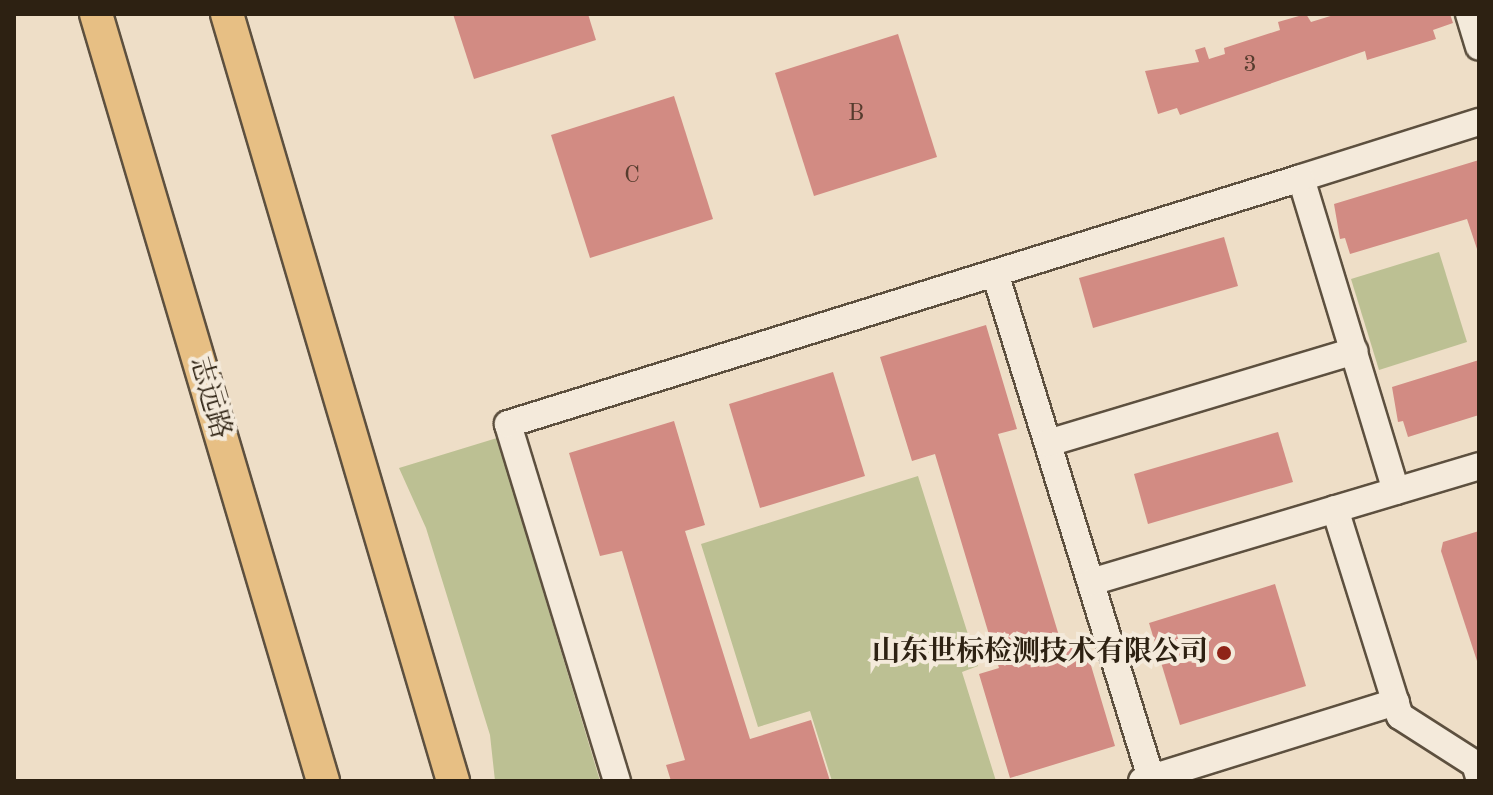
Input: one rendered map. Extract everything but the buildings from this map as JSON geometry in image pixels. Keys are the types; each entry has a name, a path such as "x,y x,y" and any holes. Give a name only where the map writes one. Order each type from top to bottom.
{"main road":[{"name":"志远路","path":"96,14 323,781"},
{"path":"227,14 453,781"}],"lane":[{"path":"1469,14 1479,46"},
{"path":"617,781 508,424 1479,122"},
{"path":"1301,178 1396,491"},
{"path":"995,273 1149,780 1396,702"},
{"path":"1048,443 1354,351"},
{"path":"1091,582 1479,466"},
{"path":"1335,509 1400,716 1475,764 1479,777"}],"green space":[{"path":"1439,252 1467,342 1379,370 1351,279"},
{"path":"497,438 600,781 495,781 490,735 426,528 399,468"},
{"path":"918,476 978,666 962,672 996,781 832,781 810,711 758,727 701,544"}],"place":[{"name":"山东世标检测技术有限公司","path":"1224,653"}]}
